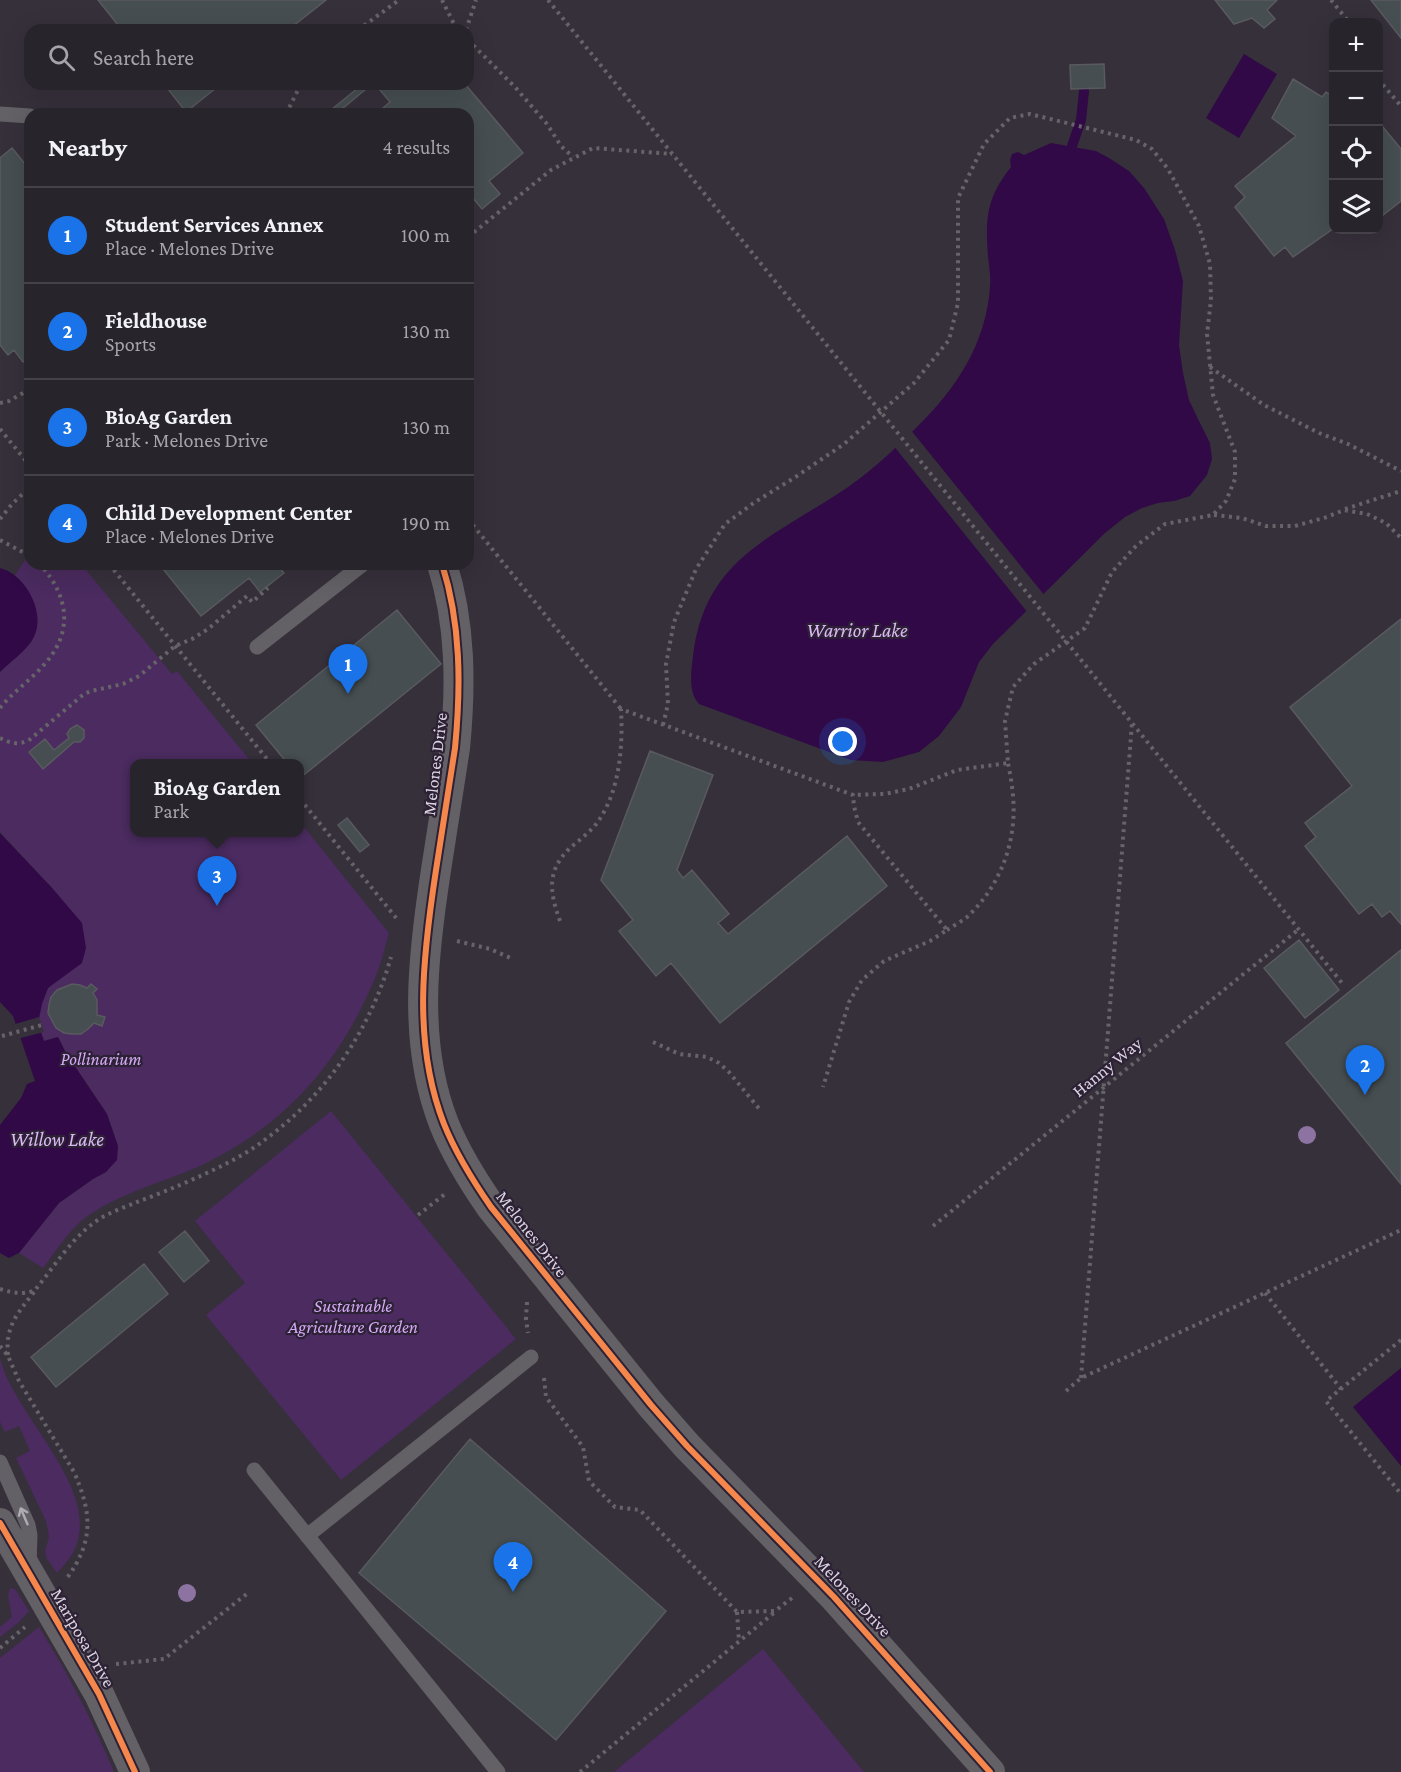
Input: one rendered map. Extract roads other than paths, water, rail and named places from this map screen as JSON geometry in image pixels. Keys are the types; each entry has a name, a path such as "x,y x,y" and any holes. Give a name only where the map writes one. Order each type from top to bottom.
{"street":[{"name":"Melones Drive","path":"443,570 452,605 457,644 458,720 426,936 423,980 426,1055 444,1123 452,1141 469,1174 491,1208 651,1405 687,1446 901,1670 990,1772"},
{"name":"Mariposa Drive","path":"0,1523 99,1694 135,1772"}],"lane":[{"path":"0,114 24,116"},
{"path":"257,647 355,570"},
{"path":"307,1536 531,1357"},
{"path":"0,1462 28,1524 30,1546 28,1574"},
{"path":"254,1470 498,1772"}],"water":[{"path":"1244,54 1277,74 1239,138 1206,118"},
{"name":"Warrior Lake","path":"1051,143 1096,151 1129,171 1144,188 1164,219 1183,281 1179,345 1189,400 1210,443 1212,459 1207,475 1190,496 1142,508 1125,517 1105,533 993,644 979,662 961,707 939,736 919,752 883,762 851,760 699,704 693,694 691,682 693,656 699,624 710,598 725,576 742,558 763,541 847,488 868,472 907,437 944,398 975,346 987,308 990,279 987,230 992,198 1011,167 1012,154 1018,152 1024,155"},
{"path":"0,568 10,572 26,588 36,609 38,621 31,642 0,672"},
{"name":"Willow Lake","path":"0,833 82,923 86,948 82,963 48,988 38,1023 44,1041 58,1037 66,1053 107,1114 118,1146 117,1160 106,1172 59,1203 19,1253 9,1258 0,1253 0,1125 21,1098 27,1084 35,1081 13,1016 0,1002"},
{"path":"1401,1368 1401,1466 1353,1407"}],"waterway":[{"path":"1072,146 1081,120 1084,91"}],"place":[{"name":"Student Services Annex","path":"348,694"},
{"name":"BioAg Garden","path":"217,906"},
{"name":"Fieldhouse","path":"1365,1095"},
{"name":"Child Development Center","path":"513,1592"}],"park label":[{"name":"Pollinarium","path":"101,1059"},
{"name":"Sustainable Agriculture Garden","path":"353,1316"}]}
